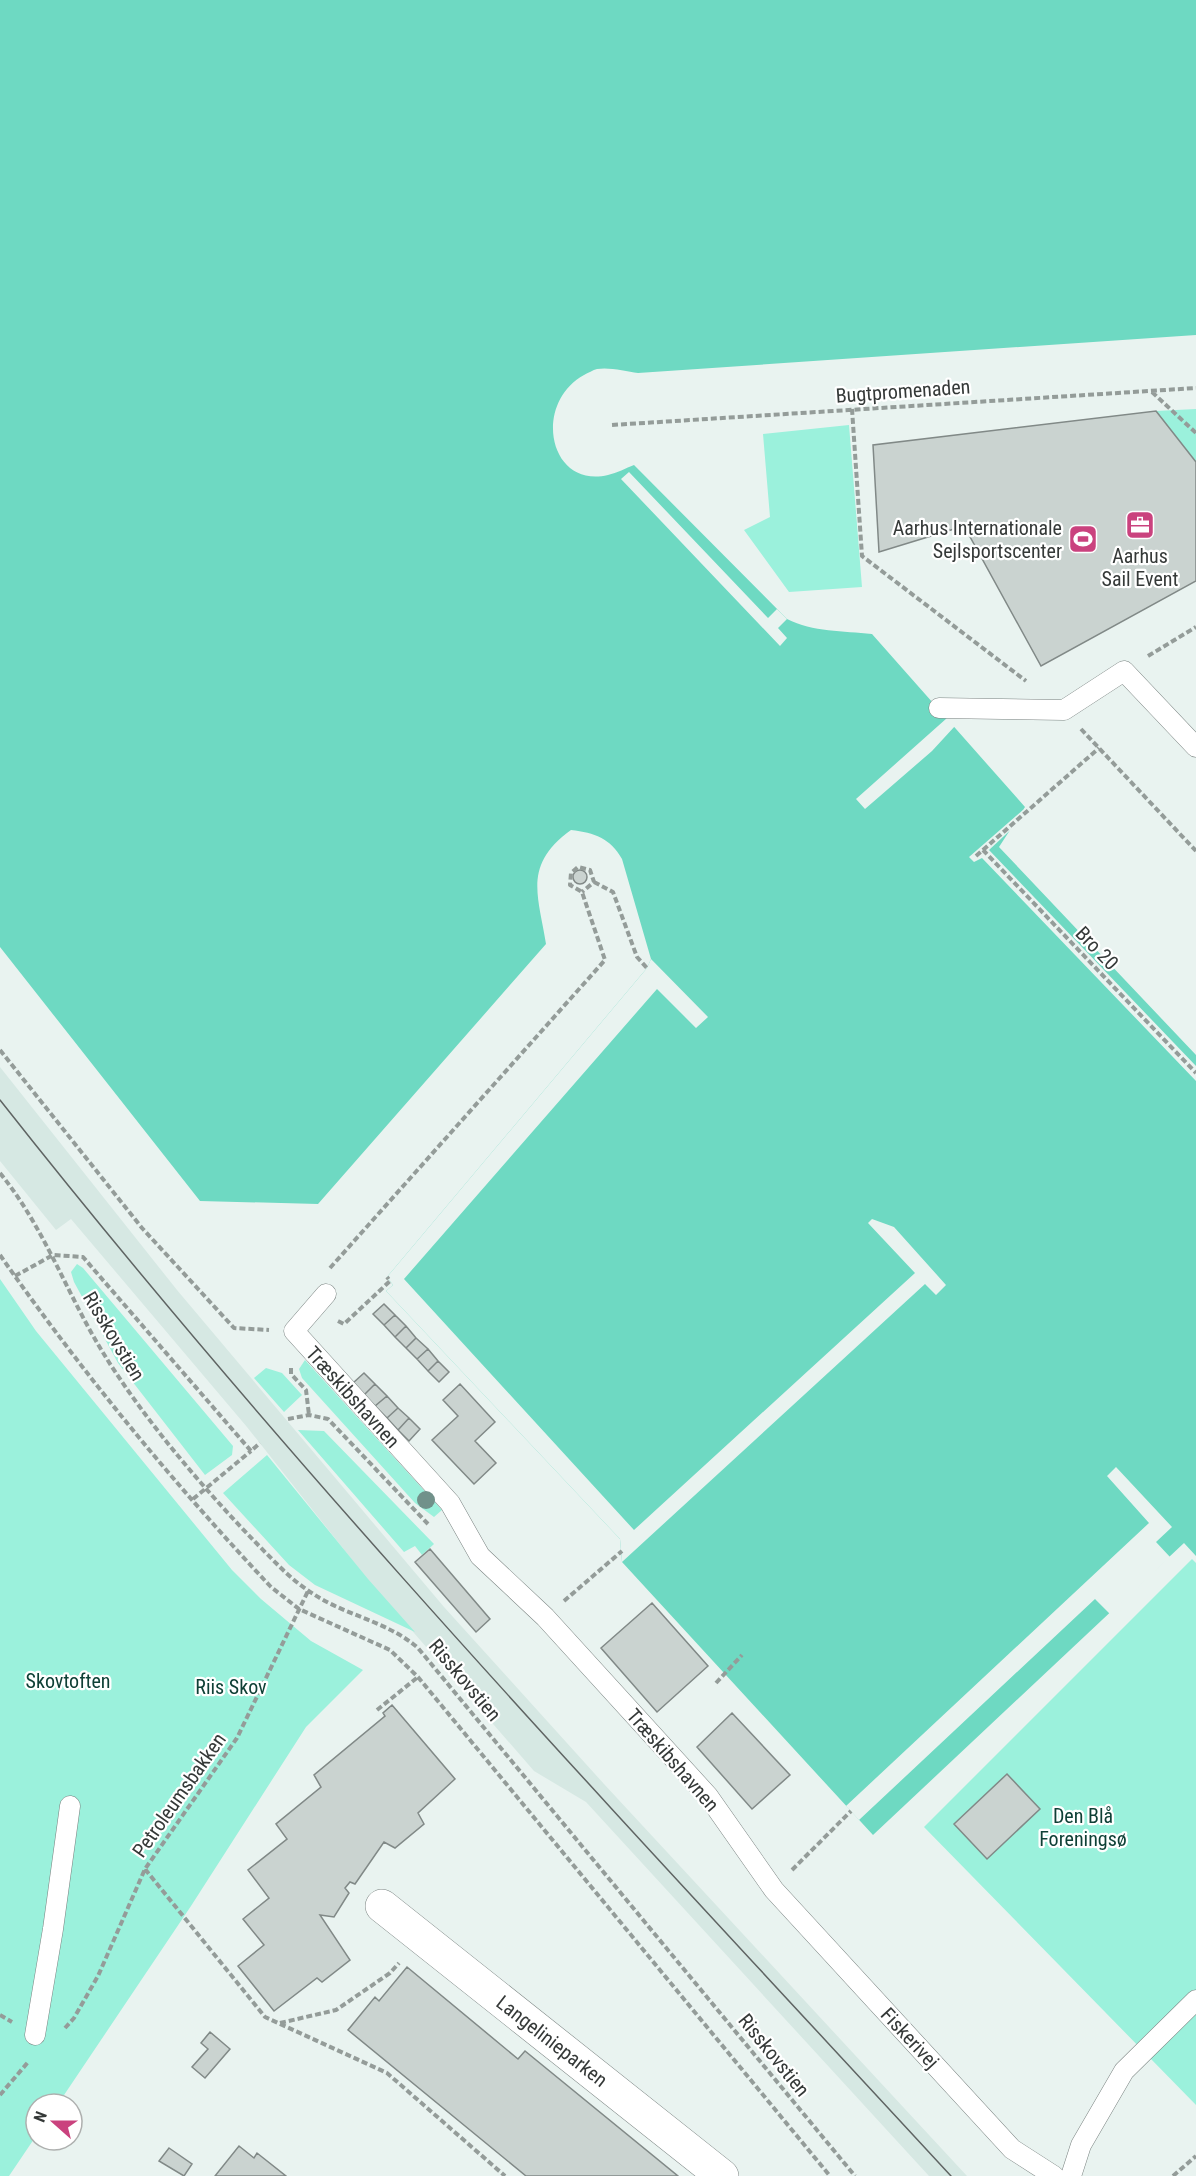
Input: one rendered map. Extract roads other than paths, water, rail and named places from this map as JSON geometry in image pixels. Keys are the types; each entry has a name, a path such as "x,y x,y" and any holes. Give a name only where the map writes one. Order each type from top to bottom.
{"street":[{"name":"Langelinieparken","path":"382,1906 722,2176"}],"lane":[{"path":"939,708 1064,710 1124,671 1196,747"},
{"name":"Træskibshavnen","path":"326,1294 294,1331 450,1503 480,1557 545,1617 708,1796 774,1890"},
{"path":"36,2044 70,1806"},
{"name":"Fiskerivej","path":"774,1890 1012,2149 1054,2176"},
{"path":"1071,2176 1081,2145 1124,2071 1196,2000"}],"tram line":[{"path":"0,1100 113,1240 345,1513 585,1780 951,2176"}],"place":[{"name":"Aarhus Sail Event","path":"1140,525"},
{"name":"Aarhus Internationale Sejlsportscenter","path":"1083,539"}],"park label":[{"name":"Skovtoften","path":"68,1681"},
{"name":"Riis Skov","path":"231,1687"},
{"name":"Den Blå Foreningsø","path":"1083,1828"}]}
